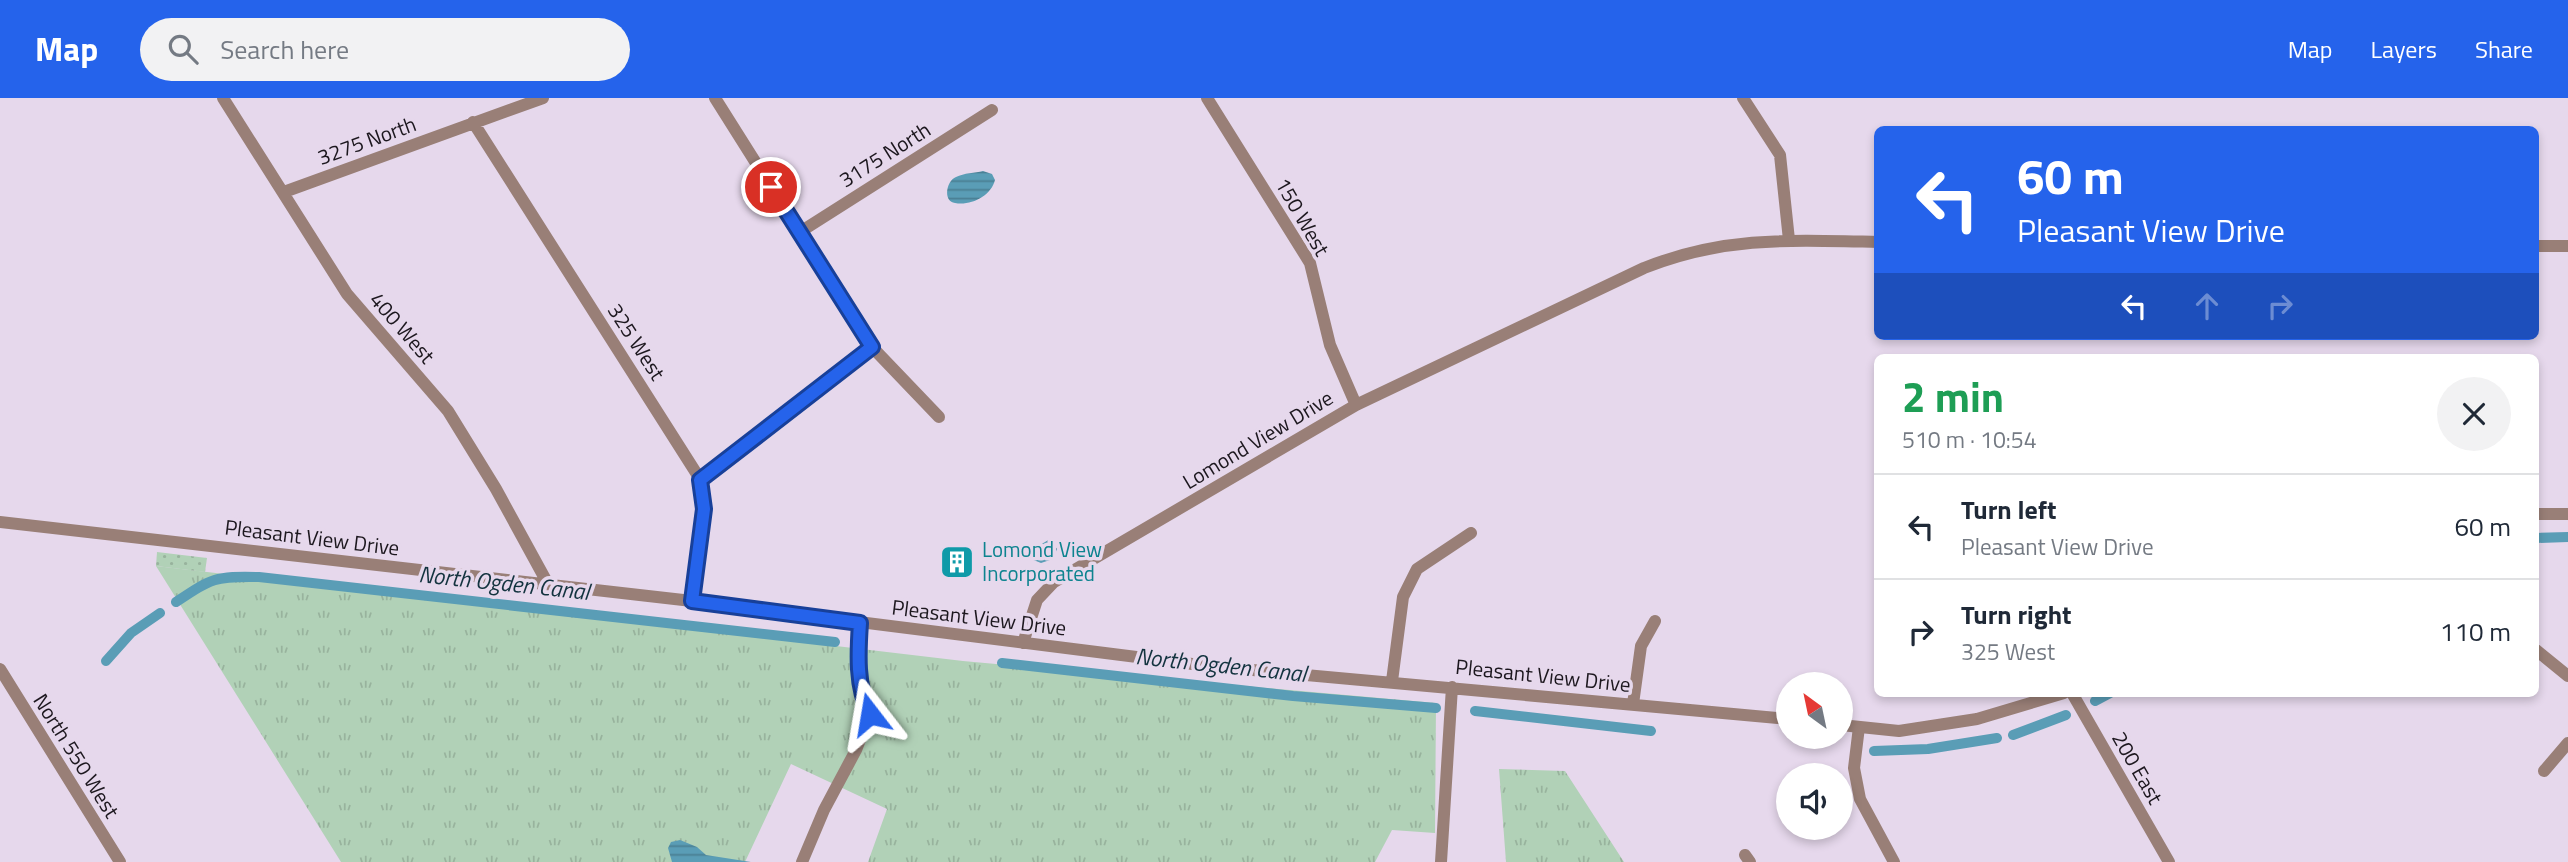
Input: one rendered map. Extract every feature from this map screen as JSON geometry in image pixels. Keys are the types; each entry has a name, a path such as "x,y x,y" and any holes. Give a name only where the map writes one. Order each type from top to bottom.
{"street":[{"name":"400 West","path":"223,98 347,294 448,411 496,489 548,584"},
{"name":"3275 North","path":"284,192 543,98"},
{"path":"715,98 872,347 939,417"},
{"name":"150 West","path":"1207,98 1310,262 1330,345 1356,405"},
{"path":"1743,98 1780,155 1790,240"},
{"name":"3175 North","path":"800,232 992,110"},
{"name":"325 West","path":"473,122 700,480 704,509 692,601"},
{"name":"Lomond View Drive","path":"1023,643 1037,600 1054,582 1356,405 1680,253 1724,244 1790,240 1874,242"},
{"path":"2539,246 2568,246"},
{"path":"700,480 872,347"},
{"path":"2539,514 2568,514"},
{"name":"Pleasant View Drive","path":"0,522 692,601 1208,666 1776,718"},
{"path":"1392,681 1403,597 1417,569 1471,533"},
{"path":"1633,704 1641,646 1655,621"},
{"path":"802,862 870,714 865,704 858,661 860,623"},
{"path":"2539,652 2568,676"},
{"name":"North 550 West","path":"0,669 120,862"},
{"path":"1441,862 1451,687"},
{"path":"1853,726 1899,731 1977,719 2051,697"},
{"name":"200 East","path":"2074,697 2169,862"},
{"path":"1859,727 1854,768 1860,799 1895,862"},
{"path":"2544,771 2568,743"}],"green space":[{"path":"157,552 207,558 205,572 156,566"},
{"path":"156,566 963,661 1436,703 1435,833 1392,830 1375,862 868,862 887,809 791,764 745,862 341,862"},
{"path":"1499,769 1565,771 1624,862 1506,862"}],"water":[{"path":"983,171 992,174 995,180 985,195 961,204 948,199 947,190 953,179"},
{"path":"1050,539 1057,549 1053,559 1041,563 1031,559 1030,551"},
{"path":"680,840 697,847 706,855 751,862 672,862 668,848 671,842"}],"waterway":[{"name":"North Ogden Canal","path":"2539,538 2568,537"},
{"name":"North Ogden Canal","path":"176,602 214,580 259,577 835,642"},
{"name":"North Ogden Canal","path":"106,661 131,633 160,613"},
{"name":"North Ogden Canal","path":"1002,663 1293,696 1436,708"},
{"name":"North Ogden Canal","path":"2095,701 2102,697"},
{"name":"North Ogden Canal","path":"1475,711 1651,731"},
{"name":"North Ogden Canal","path":"2013,735 2066,715"},
{"name":"North Ogden Canal","path":"1874,751 1928,749 1997,738"}],"place":[{"name":"Lomond View Incorporated","path":"957,562"}],"route":[{"path":"771,187 872,347 700,480 704,509 692,601 860,623 858,661 865,704 870,714"}]}
